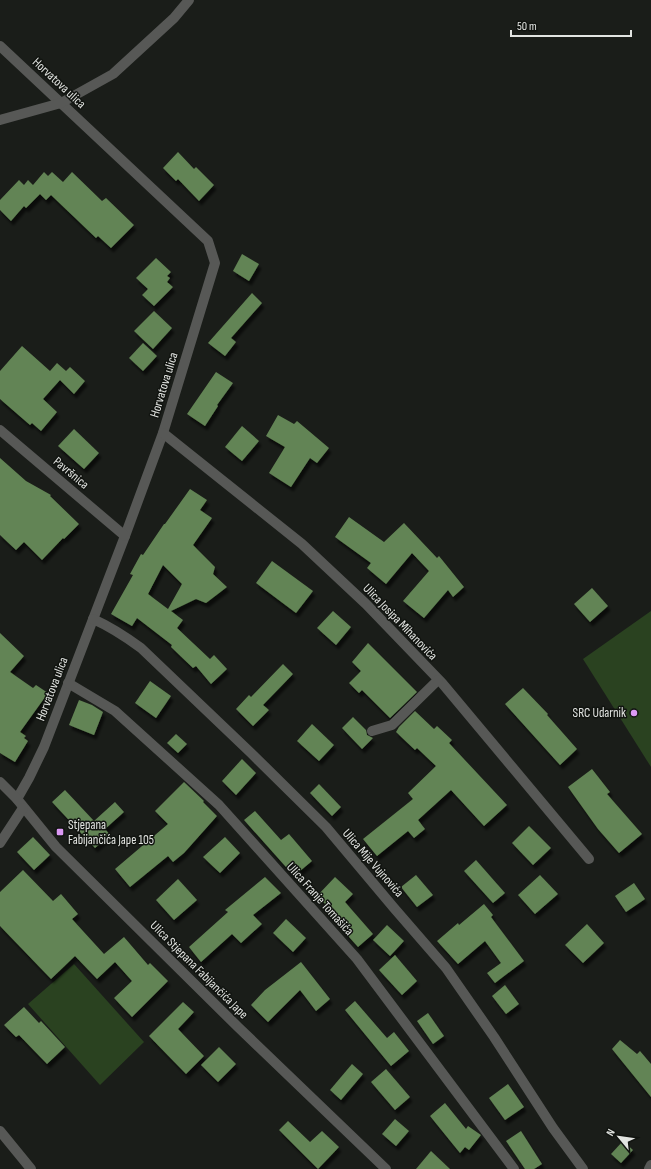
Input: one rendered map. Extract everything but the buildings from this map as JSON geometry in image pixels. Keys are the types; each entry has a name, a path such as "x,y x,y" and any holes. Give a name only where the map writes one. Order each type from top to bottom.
{"street":[{"path":"0,120 61,103 113,74 174,18 189,0"},
{"name":"Horvatova ulica","path":"0,46 208,241 216,263 163,434 44,747 17,799"},
{"name":"Pavršnica","path":"0,430 125,536"},
{"name":"Ulica Josipa Mihanovića","path":"163,434 302,544 366,604 438,680 589,859"},
{"name":"Ulica Mije Vujnovića","path":"93,619 111,628 141,648 326,827 446,968 494,1037 553,1128 583,1169"},
{"path":"372,731 392,725 438,680"},
{"name":"Ulica Franje Tomašića","path":"68,683 115,711 219,805 357,959 514,1169"},
{"name":"Ulica Stjepana Fabijančića Jape","path":"0,782 17,799 62,852 232,1022 386,1169"},
{"path":"0,843 24,808"},
{"path":"0,1131 31,1169"},
{"path":"649,1169 651,1165"}],"green space":[{"name":"SRC Udarnik","path":"651,611 651,767 583,659"},
{"path":"74,964 144,1042 100,1085 28,1004"}],"place":[{"name":"SRC Udarnik","path":"634,713"},
{"name":"Stjepana Fabijančića Jape 105","path":"60,832"}]}
